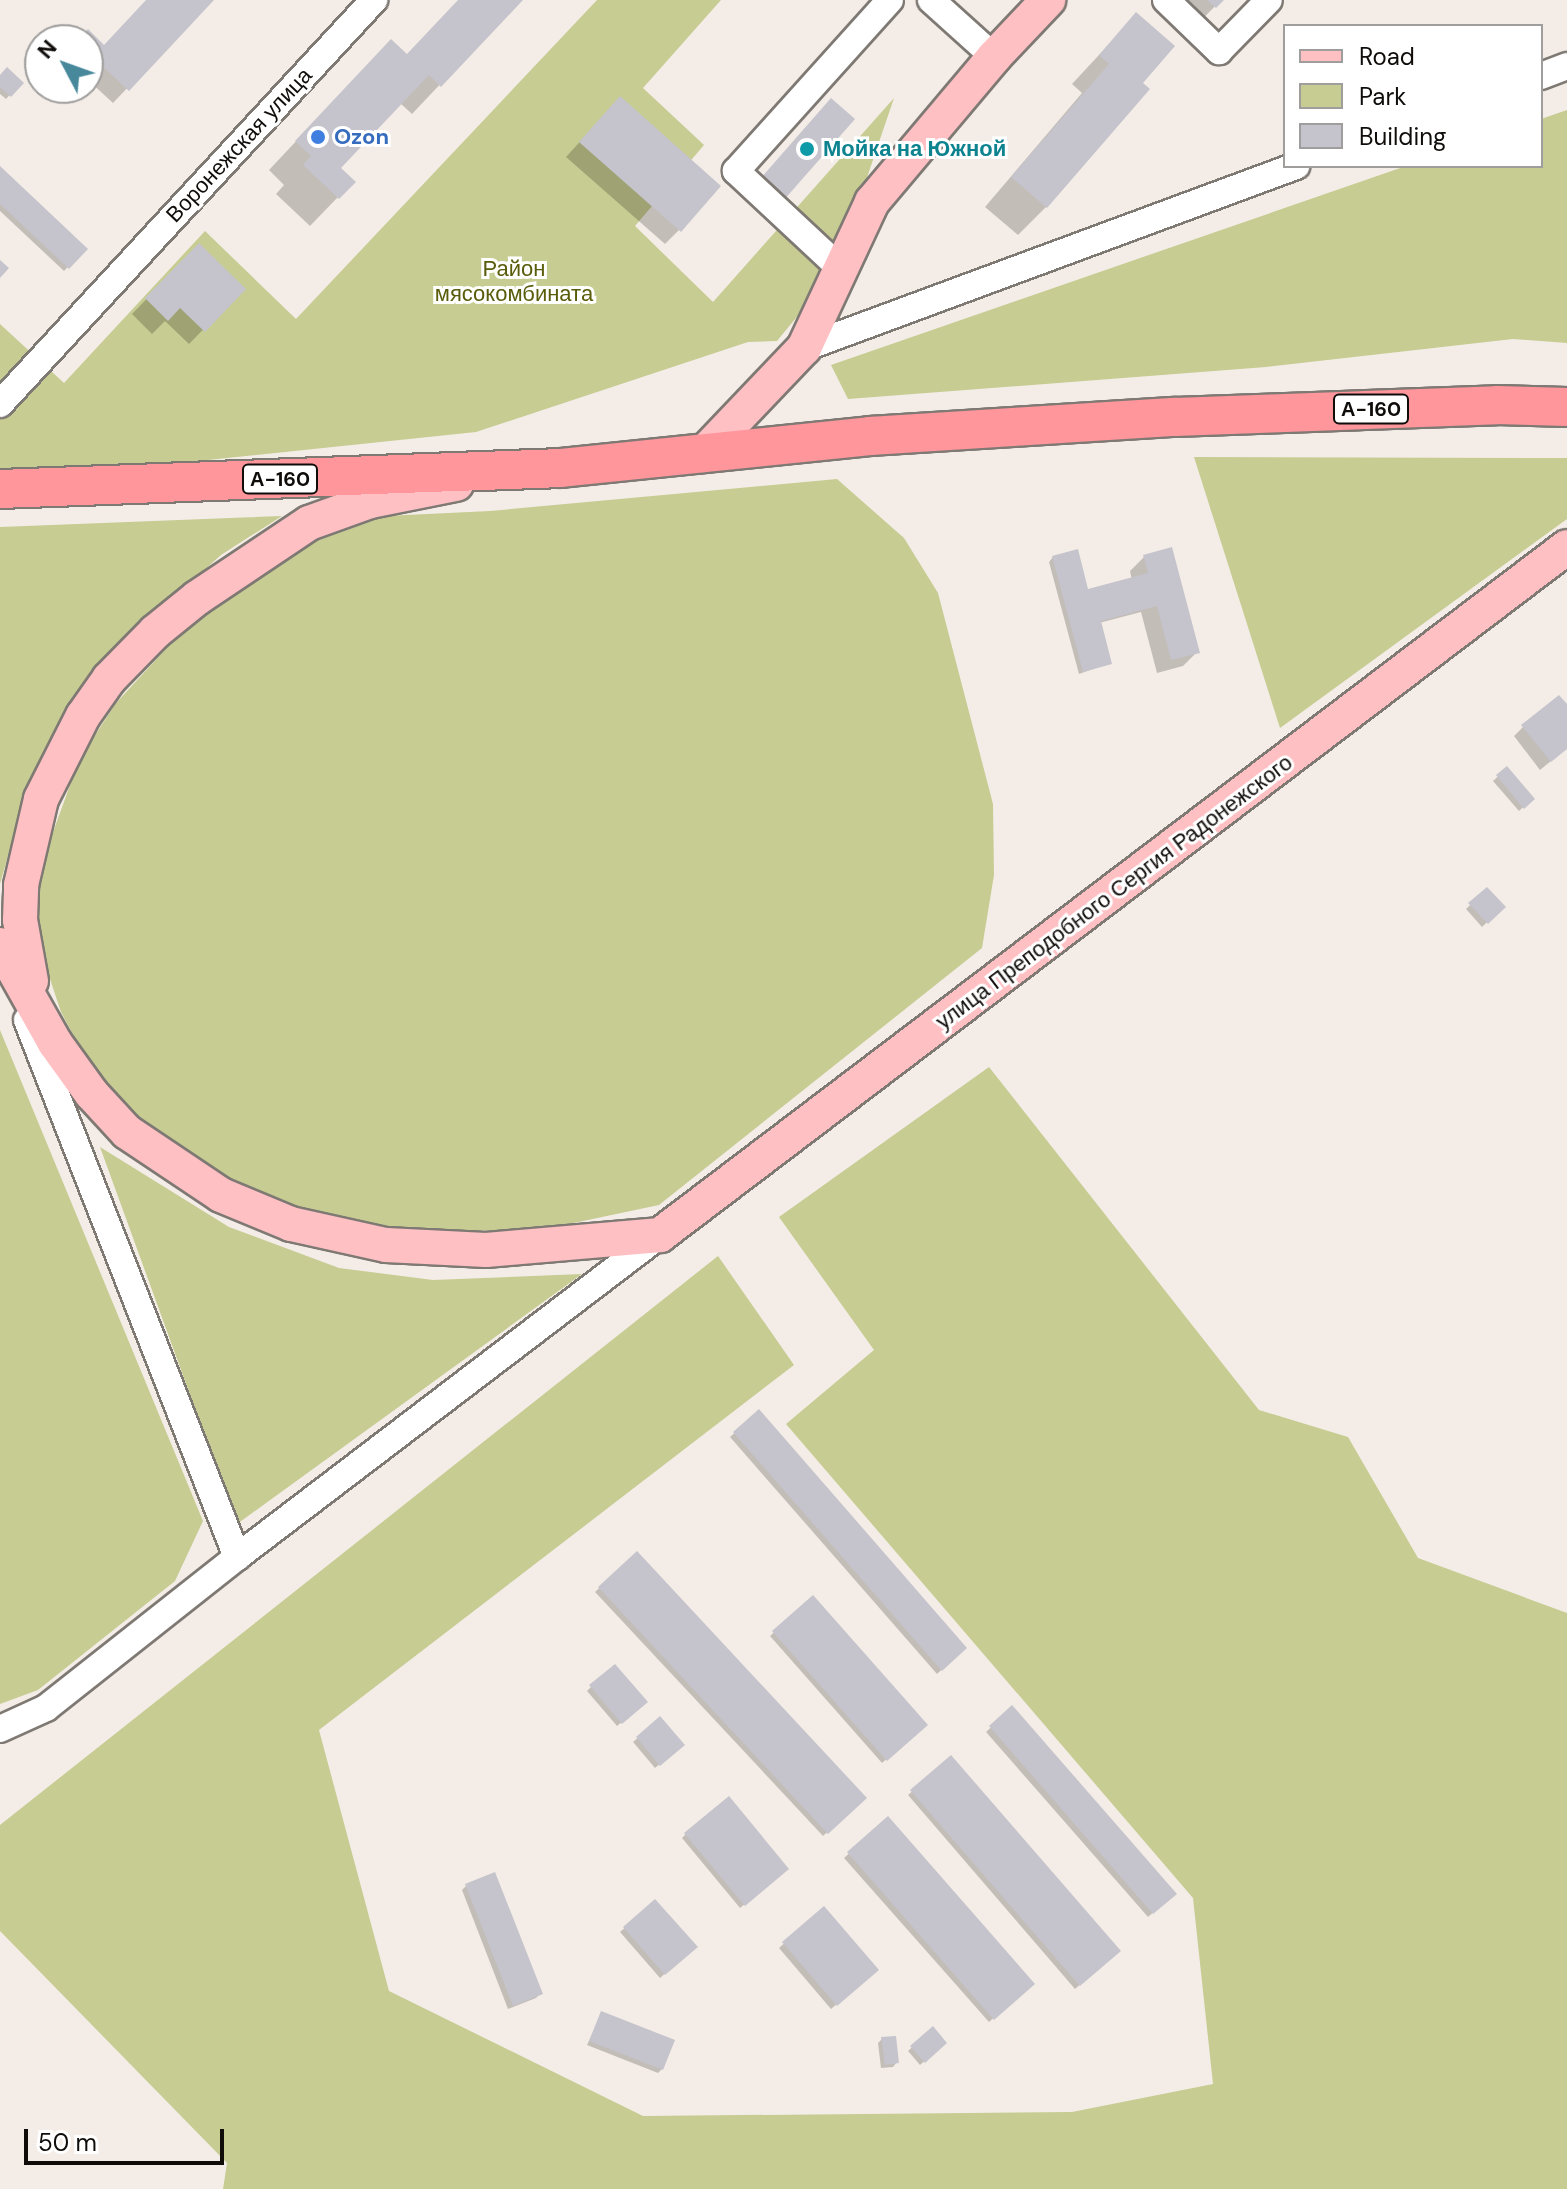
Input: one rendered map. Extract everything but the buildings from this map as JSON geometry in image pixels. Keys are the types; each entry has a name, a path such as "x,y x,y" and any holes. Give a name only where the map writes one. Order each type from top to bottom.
{"highway":[{"name":"А-160","path":"0,489 561,468 870,436 1160,418 1497,405 1567,407"}],"main road":[{"path":"702,455 804,348 872,202 994,57 1048,0"},
{"path":"39,1009 20,920 21,885 41,799 83,716 109,679 155,632 197,598 309,523 370,501 561,468"},
{"name":"улица Преподобного Сергия Радонежского","path":"660,1235 1567,547"},
{"path":"0,945 39,1009 55,1043 91,1093 127,1132 221,1195 291,1224 386,1245 486,1250 660,1235"}],"street":[{"name":"Воронежская улица","path":"0,404 374,0"},
{"path":"841,269 736,171 890,0"},
{"path":"931,0 994,57"},
{"path":"1166,0 1219,51 1269,0"},
{"path":"1543,75 1567,66"},
{"path":"804,348 1291,168"},
{"path":"0,954 78,1144 237,1557"},
{"path":"55,1043 78,1144"},
{"path":"0,1729 46,1708 237,1557 660,1235"}],"green space":[{"name":"Район мясокомбината","path":"597,0 721,0 643,88 704,145 635,226 713,302 894,98 858,204 814,296 777,341 748,342 476,432 150,466 0,469 0,324 64,383 205,231 296,319"},
{"path":"1567,110 1567,343 1513,339 1266,367 848,399 831,365 1400,168 1543,168 1543,118"},
{"path":"1194,457 1567,458 1567,519 1280,728"},
{"path":"837,479 904,538 938,593 993,804 994,875 982,948 659,1205 545,1229 454,1231 362,1227 285,1205 225,1179 168,1143 118,1102 83,1054 61,1012 35,934 38,873 80,758 116,703 176,638 236,591 313,542 385,516 490,511"},
{"path":"282,516 221,555 107,657 27,789 0,884 0,527"},
{"path":"0,1030 203,1521 175,1581 38,1690 0,1704"},
{"path":"989,1067 1259,1410 1348,1437 1418,1558 1567,1613 1567,2189 223,2189 227,2163 0,1931 0,1825 718,1256 794,1365 319,1730 389,1991 643,2116 1072,2112 1213,2084 1193,1898 786,1424 874,1350 779,1217"},
{"path":"100,1147 229,1227 339,1268 433,1280 582,1274 237,1524"}],"place":[{"name":"Ozon","path":"318,137"},
{"name":"Мойка на Южной","path":"807,149"}]}
